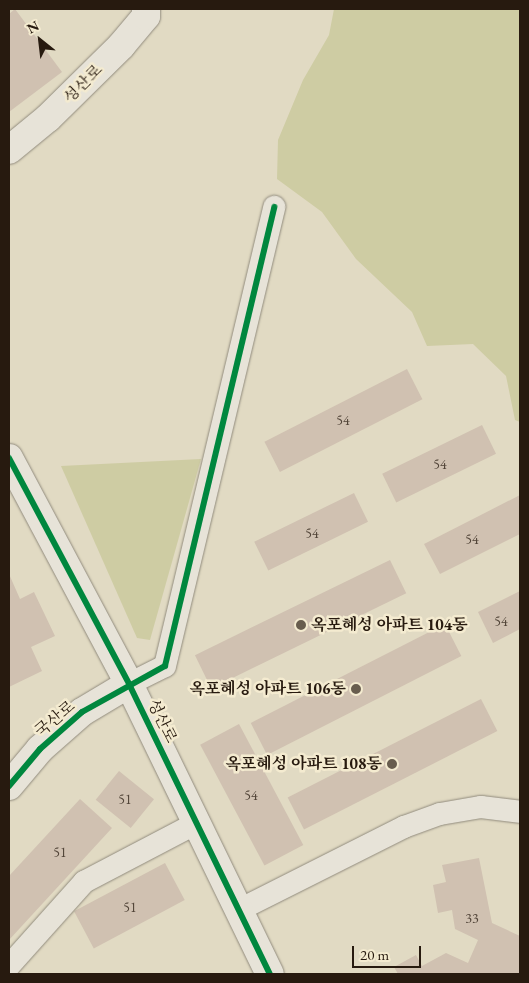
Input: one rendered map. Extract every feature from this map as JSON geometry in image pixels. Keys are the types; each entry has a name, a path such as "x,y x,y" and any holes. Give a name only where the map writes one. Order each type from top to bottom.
{"street":[{"name":"성산로","path":"9,150 48,118 121,46 146,16 146,9"},
{"path":"129,684 165,666 274,208"},
{"name":"성산로","path":"9,458 129,684 195,824 270,974"},
{"name":"국산로","path":"9,786 40,749 82,712 129,684"},
{"path":"239,910 404,827 440,814 481,807 520,812"},
{"path":"9,966 84,882 195,824"}],"shaded area":[{"path":"334,9 520,9 520,422 515,420 506,376 473,344 427,346 412,312 356,259 322,212 277,179 278,140 303,80 329,35"},
{"path":"201,459 150,640 137,638 61,466"}],"building":[{"path":"15,9 62,72 9,112 9,14"},
{"path":"407,369 422,399 280,472 264,442"},
{"path":"482,425 496,454 396,502 382,474"},
{"path":"354,493 368,522 268,570 254,542"},
{"path":"520,495 520,534 440,574 424,544"},
{"name":"옥포혜성 아파트 104동","path":"390,560 406,593 211,688 195,655"},
{"path":"9,574 20,599 34,592 55,636 31,647 42,671 9,687"},
{"path":"520,591 520,629 493,643 478,612"},
{"name":"옥포혜성 아파트 106동","path":"445,624 461,656 267,755 251,723"},
{"name":"옥포혜성 아파트 108동","path":"481,699 497,731 304,830 288,798"},
{"path":"239,724 303,845 264,866 200,745"},
{"path":"119,771 154,799 131,828 96,800"},
{"path":"80,799 112,828 9,940 9,876"},
{"path":"479,858 492,923 520,936 520,974 398,974 394,967 416,955 422,966 446,953 468,963 478,940 455,929 452,910 438,913 433,885 446,882 442,865"},
{"path":"165,863 185,900 94,948 74,911"}],"cycle path":[{"path":"9,786 40,749 82,712 165,666 274,207"},
{"path":"9,458 129,684 270,974"}],"place":[{"name":"옥포혜성 아파트 104동","path":"301,625"},
{"name":"옥포혜성 아파트 106동","path":"356,689"},
{"name":"옥포혜성 아파트 108동","path":"392,764"}]}
